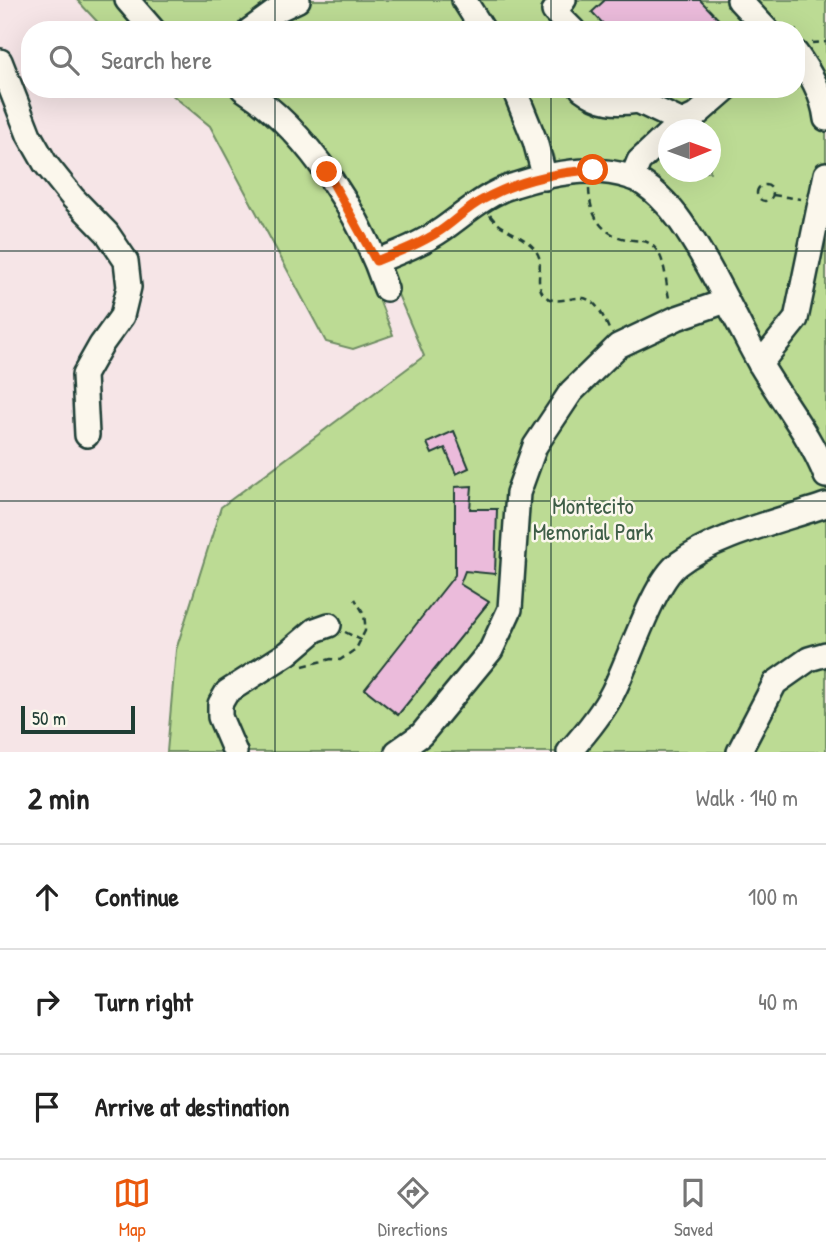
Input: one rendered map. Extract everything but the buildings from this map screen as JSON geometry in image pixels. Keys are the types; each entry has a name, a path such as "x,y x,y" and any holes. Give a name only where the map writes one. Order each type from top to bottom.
{"street":[{"path":"127,0 145,21"},
{"path":"262,21 298,0"},
{"path":"464,0 477,21"},
{"path":"739,0 759,21"},
{"path":"0,61 29,135 45,163 73,198 107,233 126,261 129,287 122,316 84,375 87,435"},
{"path":"805,66 825,107 826,119"},
{"path":"253,98 295,134 327,172 376,261 386,289"},
{"path":"517,98 545,178"},
{"path":"593,98 615,104 627,98"},
{"path":"637,98 663,119"},
{"path":"690,119 716,98"},
{"path":"632,178 639,161 658,144"},
{"path":"376,261 411,248 442,230 482,200 514,185 569,172 593,170 632,178 660,197 681,223 760,363 819,458 826,476"},
{"path":"760,363 796,318 826,174"},
{"path":"397,752 421,735 491,649 510,608 518,493 535,446 570,392 618,346 677,318 726,301"},
{"path":"569,752 613,693 659,590 676,566 712,544 826,505"},
{"path":"235,752 220,717 220,704 227,692 288,653 315,630 329,625"},
{"path":"739,752 775,683 809,659 826,654"}],"path":[{"path":"593,170 589,187 593,214 606,232 623,238 643,240 652,244 660,253 665,284 677,318"},
{"path":"766,185 773,190 773,195 768,201 762,201 757,192 759,187 766,185"},
{"path":"773,195 821,203"},
{"path":"482,200 494,220 529,244 539,257 539,286 544,295 560,301 588,299 599,309 618,346"},
{"path":"288,653 302,666 349,656 356,649 365,631 364,614 355,599"}],"green space":[{"path":"77,0 454,0 468,21 97,21"},
{"name":"Montecito Memorial Park","path":"479,0 826,0 826,752 167,752 176,650 221,507 424,356 391,278 393,269 489,207 519,192 559,181 553,155 529,98 805,98 805,21 491,21"},
{"path":"176,98 509,98 520,124 530,164 523,170 474,191 424,227 364,261 393,335 353,349 326,342 210,126"}],"route":[{"path":"327,172 376,261 411,248 442,230 482,200 514,185 569,172 593,170"}]}
